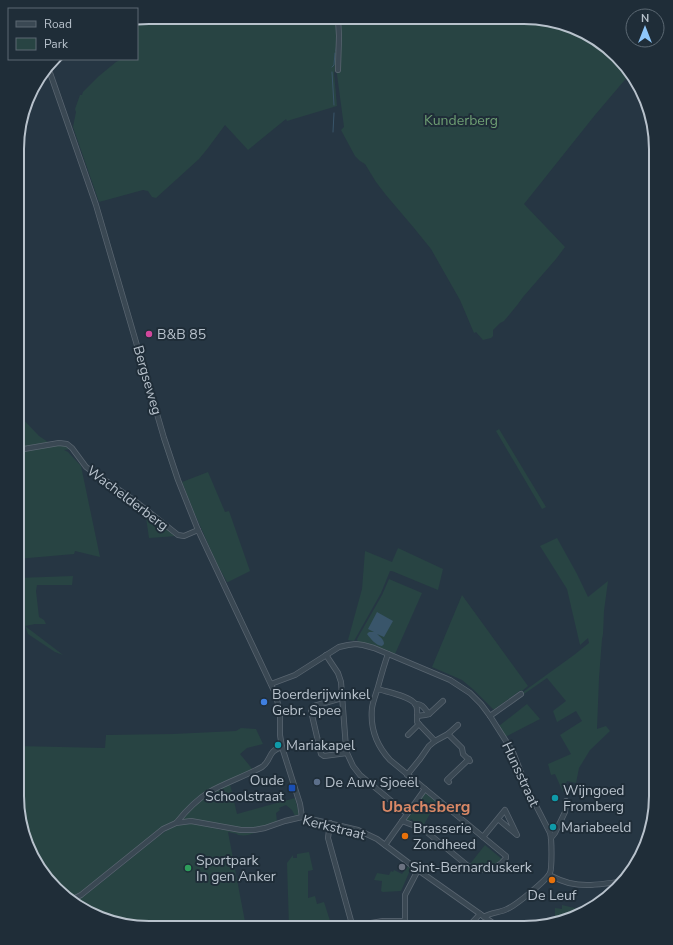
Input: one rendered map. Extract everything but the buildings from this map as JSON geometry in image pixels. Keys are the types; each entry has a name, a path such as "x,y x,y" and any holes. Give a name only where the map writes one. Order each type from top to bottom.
{"street":[{"path":"338,24 338,70"},
{"name":"Bergseweg","path":"50,73 100,218 172,465 184,499 271,684"},
{"name":"Wachelderberg","path":"24,449 59,443 67,444 72,448 86,468 135,501 178,535 184,536 198,530"},
{"name":"Hunsstraat","path":"271,684 295,675 342,646 356,644 388,654 443,676 466,690 476,699 490,716 512,752 527,788 551,838 549,875"},
{"path":"388,654 372,712 372,726 386,757 506,856 506,858 497,866 490,869 473,868 468,866 423,829 402,821"},
{"path":"326,655 340,677 345,743 347,754 353,766 360,775 407,814"},
{"path":"271,684 280,712 280,735 282,747 300,804 302,817"},
{"path":"378,689 401,696 415,704 422,705 428,714"},
{"path":"490,716 521,694"},
{"path":"342,698 314,706 311,711 321,754 324,756 347,754"},
{"path":"417,716 428,714 443,701"},
{"path":"415,704 419,724 435,741"},
{"path":"408,735 419,724"},
{"path":"407,775 429,746 448,734 458,725"},
{"path":"448,734 462,748 463,754 469,760 447,780 449,782"},
{"path":"177,822 203,796 262,767 267,763 275,749 282,747"},
{"path":"385,844 425,789"},
{"path":"551,838 565,812 566,801"},
{"path":"483,837 505,810 517,835 498,819"},
{"name":"Kerkstraat","path":"77,898 166,827 177,822 194,821 241,830 252,830 265,828 302,817 366,833 385,844 418,870 490,921"},
{"path":"330,823 328,836 351,921"},
{"path":"383,921 405,921 405,895 418,870"},
{"path":"475,921 482,915 502,911 512,907 526,897 549,875 579,885 613,883"}],"green space":[{"name":"Kunderberg","path":"138,24 141,24 524,24 556,28 586,41 606,55 626,78 524,204 565,247 504,321 493,330 493,336 483,340 476,332 474,333 460,300 431,249 386,195 365,164 355,156 341,130 344,127 336,67 334,73 337,106 287,121 286,119 248,150 225,125 199,159 156,198 152,197 148,191 143,190 99,202 73,127 76,112 75,109 80,95 82,95 83,92 99,76 120,60 138,60"},
{"path":"24,420 39,436 48,442 25,448 65,443 70,449 64,450 68,452 81,466 100,557 75,551 74,554 24,558"},
{"path":"499,429 546,507 542,509 496,431"},
{"path":"208,472 225,512 229,511 250,571 228,582 217,564 182,482"},
{"path":"145,510 176,536 149,538"},
{"path":"557,538 588,597 608,581 604,611 599,678 597,729 606,726 610,731 590,750 579,768 576,783 567,781 563,792 555,774 551,775 548,764 571,754 560,735 582,721 576,711 557,722 553,711 566,701 547,678 524,694 523,692 589,643 588,638 580,645 567,589 540,546"},
{"path":"398,548 443,569 438,590 390,571 381,593 354,641 348,640 362,589 365,551 392,562"},
{"path":"73,576 72,585 37,585 36,591 39,617 44,620 46,624 24,626 24,578"},
{"path":"389,579 422,593 395,654 358,642 357,639 382,595"},
{"path":"462,595 528,686 495,709 493,709 462,680 432,667"},
{"path":"25,626 63,655 55,652 28,634"},
{"path":"527,704 540,719 505,737 499,726"},
{"path":"241,728 256,729 263,744 247,748 240,754 254,771 211,791 178,819 166,826 127,855 79,894 73,895 50,872 37,851 26,820 24,804 24,746 105,748 106,735 236,731"},
{"path":"230,784 237,814 295,798 299,814 295,816 292,810 286,805 279,808 280,810 276,813 277,822 263,827 242,829 195,820 180,820 206,795"},
{"path":"425,793 437,802 423,826 413,822 411,819 410,821 407,821 406,819"},
{"name":"Sportpark In gen Anker","path":"195,824 221,830 222,828 256,832 250,835 238,835 228,832 245,921 133,920 117,917 101,911 79,899 87,894 173,826"},
{"path":"485,845 502,859 487,867 479,867 470,864"},
{"path":"309,852 313,870 308,871 308,898 315,896 317,904 324,902 330,921 289,921 287,863 293,855 293,858 297,858 297,854"},
{"path":"408,866 411,868 401,891 381,891 382,881 374,880 377,873 389,875 391,871 393,872 394,870 402,874"},
{"path":"562,905 577,909 557,917 555,916 555,908 562,909"}],"water":[{"path":"377,612 393,621 384,637 377,634 382,638 384,644 382,646 375,643 367,634 369,632 374,632 368,629"}],"waterway":[{"path":"336,51 337,42"},
{"path":"332,67 334,65 335,53"},
{"path":"332,72 334,105"},
{"path":"333,132 334,113"}],"place":[{"name":"B&B 85","path":"149,334"},
{"name":"Boerderijwinkel Gebr. Spee","path":"264,702"},
{"name":"Mariakapel","path":"278,745"},
{"name":"De Auw Sjoeël","path":"317,782"},
{"name":"Oude Schoolstraat","path":"292,788"},
{"name":"Wijngoed Fromberg","path":"555,798"},
{"name":"Mariabeeld","path":"553,827"},
{"name":"Brasserie Zondheed","path":"405,836"},
{"name":"Sint-Bernarduskerk","path":"402,867"},
{"name":"Sportpark In gen Anker","path":"188,868"},
{"name":"De Leuf","path":"552,880"}],"district":[{"name":"Ubachsberg","path":"426,806"}]}
